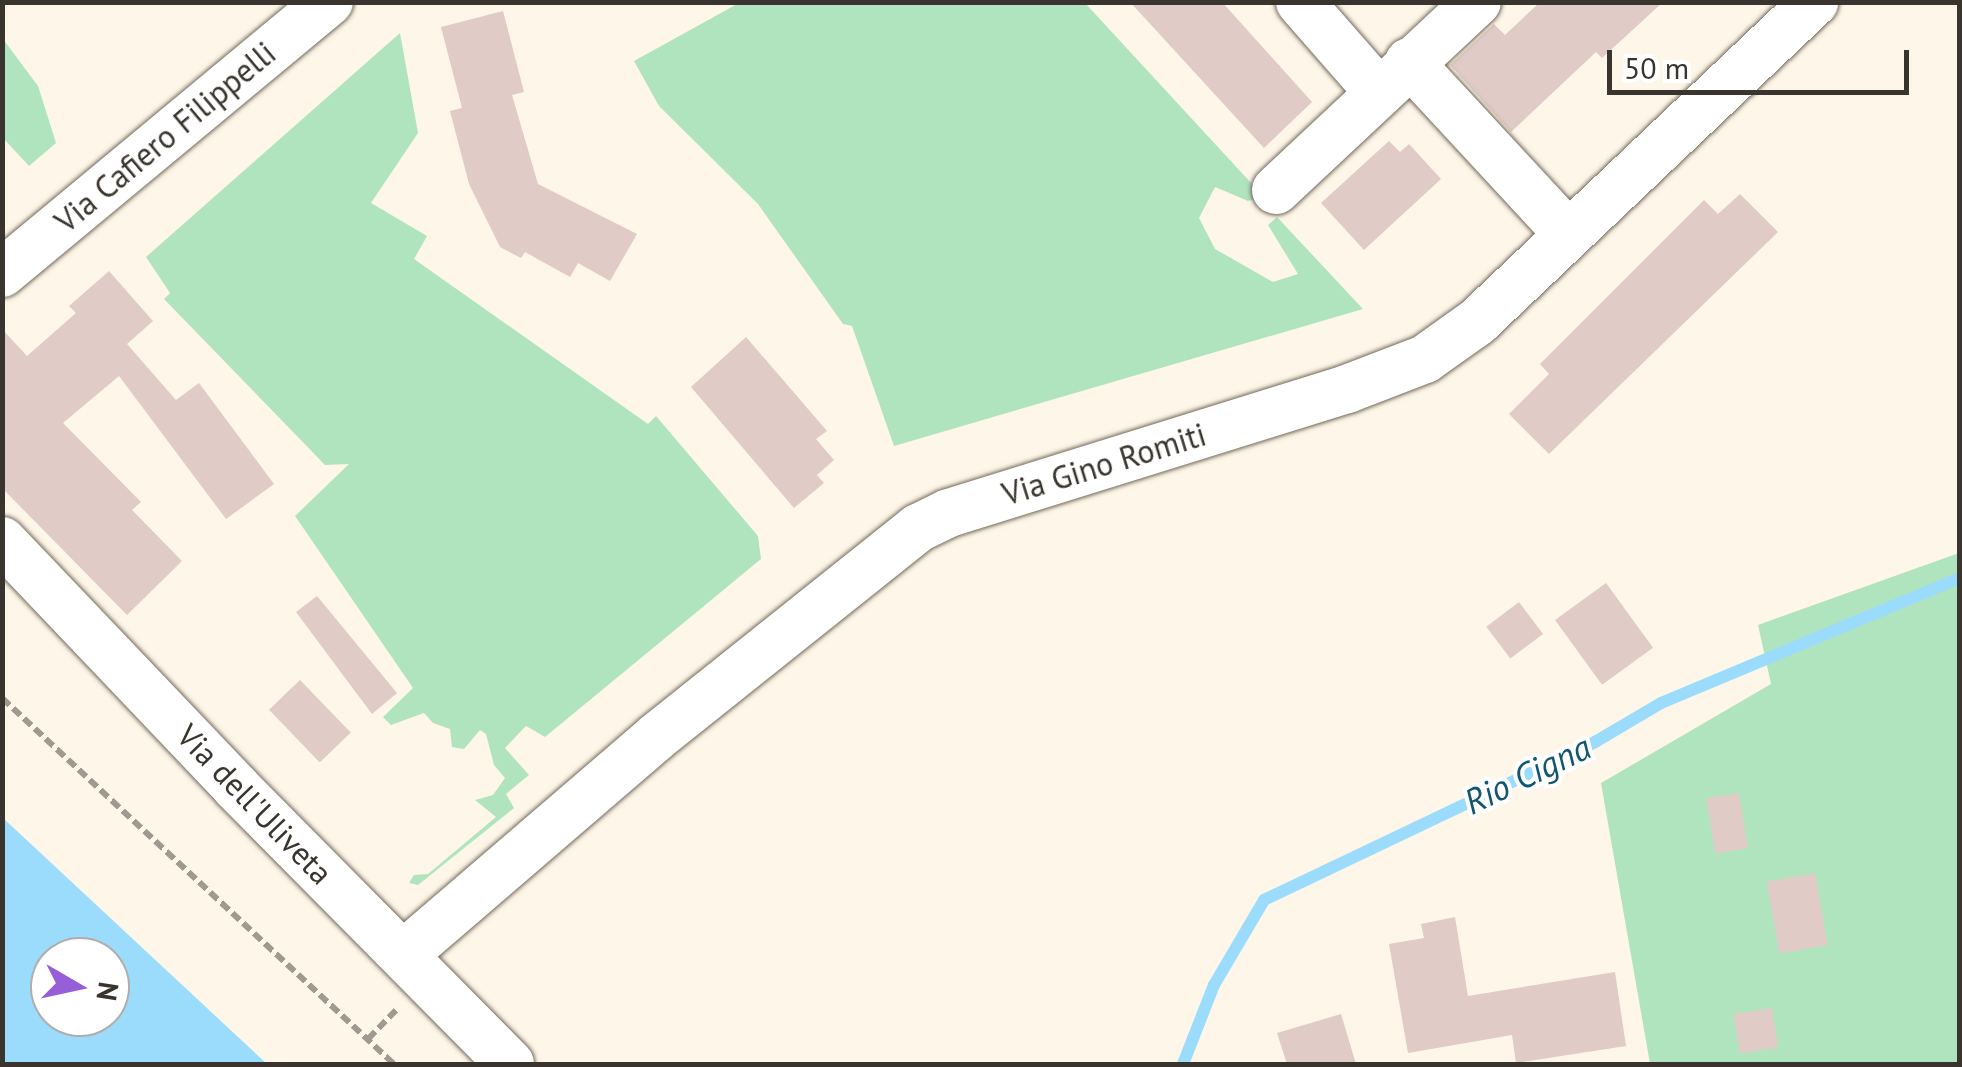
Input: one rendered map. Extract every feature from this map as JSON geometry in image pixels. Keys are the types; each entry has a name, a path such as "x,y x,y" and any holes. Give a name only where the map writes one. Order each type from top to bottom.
{"street":[{"name":"Via Cafiero Filippelli","path":"2,273 328,2"},
{"path":"1300,2 1394,76 1568,234"},
{"path":"1276,190 1476,2"},
{"name":"Via Gino Romiti","path":"403,955 655,738 918,528 967,507 1399,371 1425,359 1477,322 1814,2"},
{"name":"Via dell'Uliveta","path":"2,541 510,1064"}],"path":[{"path":"2,698 394,1064"}],"green space":[{"path":"739,3 1085,3 1264,197 1248,201 1215,187 1199,218 1215,249 1273,282 1298,274 1268,225 1277,217 1363,309 894,446 852,326 843,324 758,204 659,106 634,61"},
{"path":"400,33 418,133 371,203 427,236 414,259 648,424 656,416 758,536 761,559 545,737 526,726 505,748 529,775 506,794 514,808 418,885 409,883 414,875 428,874 496,817 475,800 493,795 505,778 494,765 486,734 480,730 464,749 452,747 450,729 433,723 424,713 391,725 383,717 413,688 295,516 349,464 325,465 164,299 170,293 146,257"},
{"path":"3,39 38,86 56,143 29,166 3,138"},
{"path":"1959,553 1959,1064 1650,1064 1601,783 1771,684 1758,625"}],"water":[{"path":"2,818 267,1064 3,1064"}],"building":[{"path":"1130,2 1222,2 1312,102 1264,148"},
{"path":"1540,2 1663,2 1602,58 1596,52 1511,132 1450,65 1494,24 1505,35"},
{"path":"503,11 524,92 512,95 538,184 637,234 610,281 578,263 570,277 525,252 521,258 500,247 469,184 450,111 462,108 441,27"},
{"path":"1389,141 1400,152 1409,144 1441,179 1364,250 1321,203"},
{"path":"1740,194 1778,232 1549,454 1509,414 1549,374 1540,364 1704,200 1718,214"},
{"path":"109,271 153,321 127,344 176,400 199,383 274,484 226,519 119,376 63,423 141,502 132,510 182,561 127,615 2,488 2,329 27,356 76,313 69,306"},
{"path":"746,337 827,431 816,439 834,460 817,475 824,483 794,508 691,387"},
{"path":"1606,583 1653,648 1602,685 1555,620"},
{"path":"317,596 397,693 372,714 296,612"},
{"path":"1519,602 1543,634 1510,659 1486,627"},
{"path":"300,680 351,733 320,762 269,710"},
{"path":"1739,793 1748,848 1715,853 1706,798"},
{"path":"1815,873 1828,945 1779,953 1767,882"},
{"path":"1455,917 1468,996 1615,972 1626,1046 1516,1063 1512,1035 1408,1053 1389,944 1424,938 1421,924"},
{"path":"1772,1008 1778,1048 1740,1054 1733,1014"},
{"path":"1341,1014 1356,1064 1287,1064 1277,1033"}],"waterway":[{"name":"Rio Cigna","path":"1183,1064 1214,985 1264,900 1595,742 1661,703 1960,578"}]}
